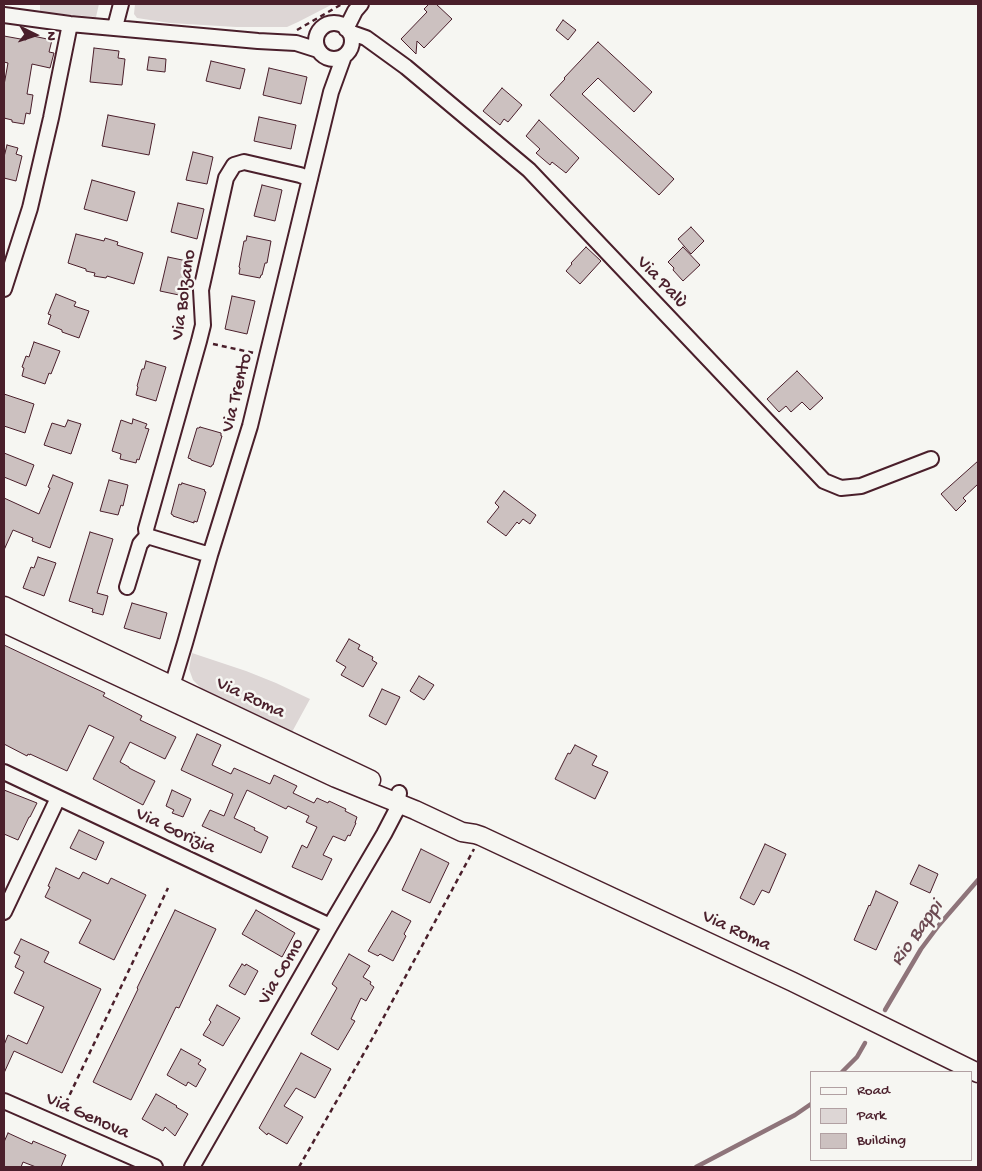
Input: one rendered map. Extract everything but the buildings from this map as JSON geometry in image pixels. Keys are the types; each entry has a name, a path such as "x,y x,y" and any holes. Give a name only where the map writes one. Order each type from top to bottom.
{"street":[{"path":"115,27 121,4"},
{"path":"295,43 358,7"},
{"path":"347,52 351,37 348,30 358,7"},
{"path":"4,15 70,24 295,43 335,59 362,44 376,46"},
{"path":"4,288 30,208 70,24"},
{"name":"Via Palù","path":"325,27 342,26 366,38 406,67 529,170 824,481 841,488 861,486 931,459"},
{"path":"322,54 316,40 325,27"},
{"name":"Via Trento","path":"168,692 185,643 250,426 331,92 347,52"},
{"name":"Via Trento","path":"322,54 331,92"},
{"name":"Via Bolzano","path":"127,587 140,544 148,536 146,529 203,325 201,290 226,178 234,165 244,162 310,179"},
{"path":"148,536 210,555"},
{"name":"Via Roma","path":"4,606 336,778 398,798 462,832 478,835 793,982 978,1073"},
{"name":"Via Roma","path":"4,623 168,692"},
{"name":"Via Gorizia","path":"4,772 330,926"},
{"path":"4,912 58,798"},
{"name":"Via Como","path":"192,1167 384,834 396,810 398,798"},
{"name":"Via Genova","path":"4,1101 155,1167"}],"path":[{"path":"295,43 297,30 343,4"},
{"path":"206,342 260,354"},
{"path":"299,1167 372,1039 440,913 478,835"},
{"path":"56,1124 168,888"}],"green space":[{"path":"40,4 99,4 96,17 40,12"},
{"path":"135,4 333,4 287,27 236,27 170,23 137,18 134,14"},
{"path":"192,653 246,671 310,699 292,732 204,691 193,680 189,669"}],"waterway":[{"name":"Rio Bappi","path":"885,1010 921,949 978,880"},
{"name":"Rio Bappi","path":"843,1071 857,1057 865,1043"},
{"name":"Rio Bappi","path":"696,1167 795,1115 810,1105"}]}
